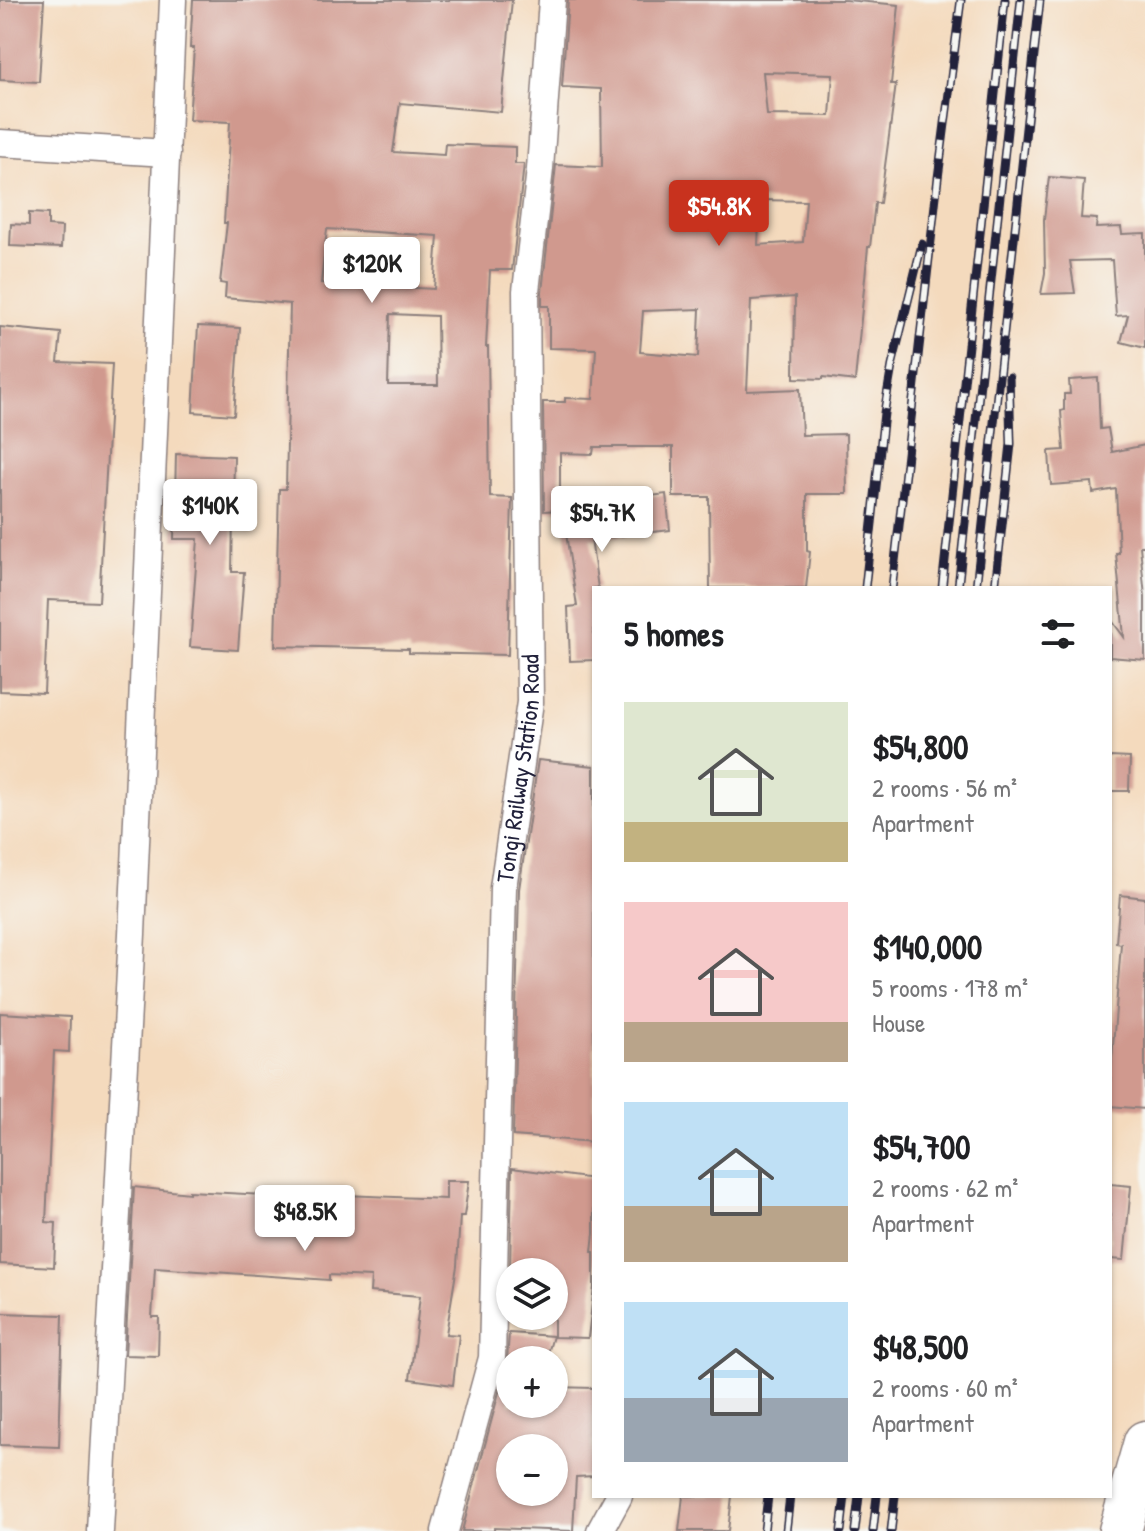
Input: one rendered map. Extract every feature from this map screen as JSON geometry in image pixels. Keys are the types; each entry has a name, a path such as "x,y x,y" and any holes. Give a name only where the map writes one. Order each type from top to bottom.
{"main road":[{"path":"1120,1531 1145,1442"},
{"path":"1135,1531 1145,1449"}],"street":[{"path":"100,1531 133,918 173,0"},
{"name":"Tongi Railway Station Road","path":"445,1531 492,1358 503,888 530,702 526,291 540,169 552,0"},
{"path":"0,143 167,153"},
{"path":"600,1531 618,1498"}],"building":[{"path":"0,0 44,0 39,82 0,80"},
{"path":"193,0 512,0 501,112 400,103 393,152 444,155 445,144 515,147 515,164 524,164 512,270 490,270 486,347 490,497 512,498 508,655 275,646 279,489 286,489 290,304 225,298 226,284 220,283 227,223 224,223 230,122 189,120 194,48 190,48","holes":["327,229 438,236 434,289 321,283","390,314 437,316 438,385 388,385"]},
{"path":"568,0 846,0 899,5 891,84 896,84 880,203 875,203 868,247 855,381 823,377 794,378 795,297 751,300 747,391 800,389 802,435 846,434 847,494 807,494 807,551 810,552 806,586 710,586 709,497 673,497 673,447 594,447 593,454 560,453 560,510 544,511 543,402 565,402 565,398 593,399 596,349 549,348 549,306 542,306 542,292 556,165 602,167 601,89 562,87","holes":["763,72 833,74 830,116 767,115","760,200 806,201 803,242 758,245","700,309 698,357 640,352 643,311"]},
{"path":"1049,177 1084,180 1081,218 1097,219 1096,228 1121,227 1122,234 1145,233 1145,348 1121,342 1128,315 1116,316 1112,260 1070,261 1075,293 1041,294 1045,273 1044,219"},
{"path":"29,213 48,214 48,226 62,227 61,248 10,246 11,224 29,225"},
{"path":"198,326 240,328 234,415 193,412"},
{"path":"0,327 61,333 58,362 112,364 99,602 48,600 44,693 0,691"},
{"path":"1098,378 1100,429 1108,428 1112,452 1145,445 1145,546 1140,546 1145,597 1145,660 1112,657 1112,621 1124,637 1116,553 1119,553 1116,489 1093,493 1092,482 1051,485 1049,451 1064,450 1061,411 1064,410 1064,394 1070,394 1069,380"},
{"path":"176,454 234,456 232,572 244,572 238,650 190,647 198,539 174,539"},
{"path":"666,494 670,530 591,539 598,586 592,586 592,660 570,661 568,607 577,606 562,507"},
{"path":"1112,757 1130,758 1129,791 1112,791"},
{"path":"538,760 592,766 592,1142 513,1136 519,889"},
{"path":"1120,895 1145,898 1145,1109 1112,1106 1112,1059 1121,944 1116,943"},
{"path":"0,1013 70,1017 69,1052 54,1051 46,1222 56,1223 54,1267 0,1264"},
{"path":"512,1168 592,1179 592,1304 588,1338 554,1337 554,1330 568,1330 568,1258 510,1258"},
{"path":"446,1181 469,1181 464,1216 460,1216 457,1266 446,1334 459,1335 453,1385 410,1379 420,1296 370,1292 371,1277 329,1275 329,1280 155,1268 152,1317 159,1317 158,1356 125,1355 134,1187 189,1193 344,1199 344,1195 446,1199"},
{"path":"1112,1184 1131,1186 1124,1260 1112,1259"},
{"path":"0,1313 63,1315 59,1447 0,1445"},
{"path":"509,1333 553,1336 550,1346 508,1346"},
{"path":"568,1387 592,1388 592,1476 576,1477 573,1531 494,1528 494,1531 462,1531 496,1403 496,1418 568,1418"},
{"path":"683,1498 732,1498 728,1531 679,1531"}],"railway":[{"path":"892,586 961,0"},
{"path":"942,586 1005,0"},
{"path":"958,586 1021,0"},
{"path":"976,586 1040,0"},
{"path":"865,586 884,413 892,366 922,244"},
{"path":"995,586 1011,444 1009,377"},
{"path":"764,1531 768,1498"},
{"path":"786,1531 790,1498"},
{"path":"841,1531 845,1498"},
{"path":"855,1531 859,1498"},
{"path":"873,1531 877,1498"},
{"path":"891,1531 895,1498"}]}
